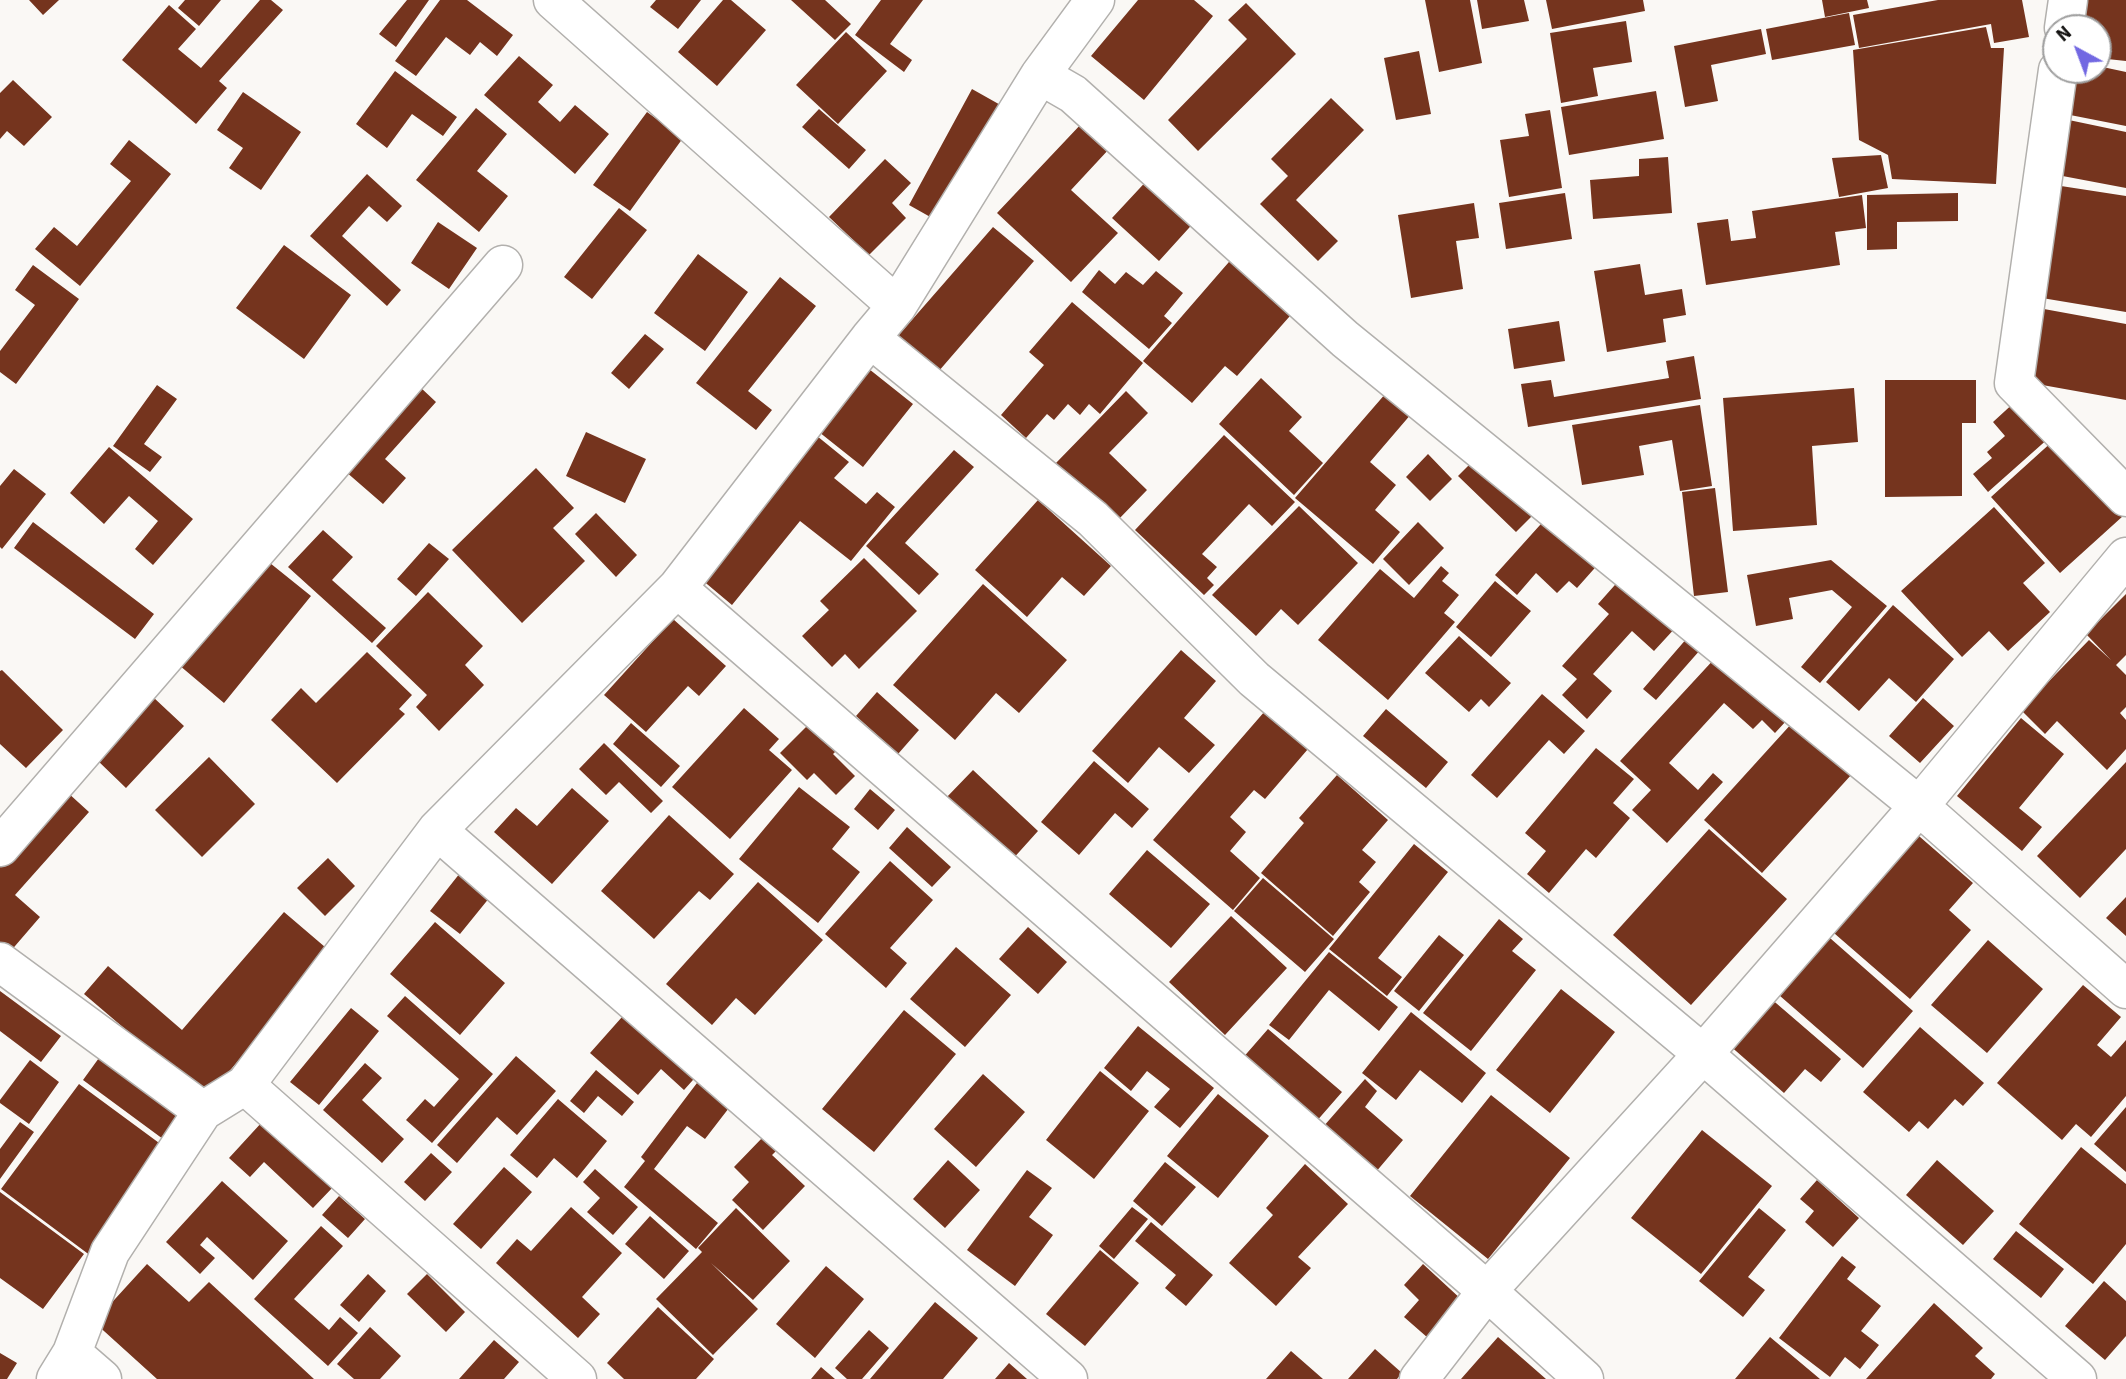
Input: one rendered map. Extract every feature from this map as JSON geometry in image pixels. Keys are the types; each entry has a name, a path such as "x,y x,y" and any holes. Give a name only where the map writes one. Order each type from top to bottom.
{"street":[{"path":"553,0 897,306"},
{"path":"102,1379 64,1366 110,1252 203,1111 245,1085 437,831 677,588 897,306 1040,75 1095,0"},
{"path":"1040,75 1073,94 1356,348 1919,806 2126,989"},
{"path":"2056,84 2014,383 2126,497"},
{"path":"0,847 503,265"},
{"path":"870,338 1093,519 1254,679 1703,1054 2077,1379"},
{"path":"1419,1379 1487,1291 1703,1054 1919,806 2126,557"},
{"path":"677,588 1487,1291 1584,1379"},
{"path":"437,831 1068,1379"},
{"path":"0,962 203,1111"},
{"path":"245,1085 578,1379"}],"building":[{"path":"29,0 59,0 43,15"},
{"path":"185,0 221,0 199,26 178,8"},
{"path":"260,0 271,0 283,10 219,81 227,88 196,124 122,60 169,5 196,29 178,49 201,68"},
{"path":"407,0 429,0 396,47 379,34"},
{"path":"440,0 467,0 513,35 497,56 480,42 470,55 446,37 416,76 395,61"},
{"path":"656,0 701,0 678,29 650,7"},
{"path":"723,0 731,0 766,30 717,86 678,52"},
{"path":"791,0 825,0 851,24 835,40"},
{"path":"881,0 923,0 890,44 912,60 904,72 855,35"},
{"path":"1138,0 1194,0 1213,16 1144,100 1091,56"},
{"path":"1425,0 1470,0 1482,63 1439,72"},
{"path":"1477,0 1524,0 1529,21 1482,29"},
{"path":"1546,0 1643,0 1645,11 1552,29"},
{"path":"1822,0 1867,0 1869,8 1825,17"},
{"path":"1938,0 2022,0 2029,37 1994,43 1991,24 1859,48 1853,15"},
{"path":"2077,0 2126,0 2126,61 2112,60 2112,14 2075,14"},
{"path":"1246,3 1296,54 1198,151 1168,120 1247,39 1228,20"},
{"path":"1849,13 1855,45 1772,60 1766,29"},
{"path":"1626,21 1632,62 1593,68 1598,96 1561,103 1550,33"},
{"path":"1986,27 1991,48 2004,48 1996,184 1892,179 1888,155 1859,140 1853,50"},
{"path":"1761,29 1766,54 1711,65 1718,101 1685,107 1674,46"},
{"path":"846,32 887,71 838,124 796,85"},
{"path":"1419,51 1431,114 1396,120 1384,58"},
{"path":"519,56 553,85 538,102 560,122 575,105 609,134 575,174 484,95"},
{"path":"2112,69 2126,72 2126,126 2060,113 2066,84 2112,84"},
{"path":"395,71 457,117 443,136 412,114 387,148 356,124"},
{"path":"13,80 52,117 24,146 7,131 0,139 0,93"},
{"path":"972,89 1004,107 941,223 909,205"},
{"path":"1656,91 1664,139 1569,155 1561,107"},
{"path":"243,92 301,132 261,190 229,168 243,148 217,130"},
{"path":"1331,98 1364,130 1296,200 1338,241 1318,261 1260,204 1288,176 1271,159"},
{"path":"476,108 507,134 477,171 508,196 479,232 416,180"},
{"path":"819,109 866,150 849,169 802,127"},
{"path":"1550,110 1562,188 1509,197 1500,140 1529,136 1525,114"},
{"path":"647,112 683,138 630,211 593,185"},
{"path":"2064,119 2126,132 2126,188 2052,174"},
{"path":"1083,122 1110,148 1071,190 1118,233 1071,282 997,213"},
{"path":"129,140 171,174 80,286 35,249 54,227 77,246 131,181 110,164"},
{"path":"1881,155 1888,188 1839,197 1832,158"},
{"path":"1668,157 1672,213 1593,219 1590,180 1639,176 1639,159"},
{"path":"885,159 911,183 892,203 906,218 869,255 829,217"},
{"path":"367,174 402,206 387,222 369,206 342,236 401,290 387,306 310,236"},
{"path":"1152,175 1198,218 1159,261 1112,218"},
{"path":"2061,186 2126,196 2126,312 2042,298"},
{"path":"1565,193 1572,239 1506,249 1499,203"},
{"path":"1958,193 1958,221 1897,222 1897,249 1867,250 1867,195"},
{"path":"1862,195 1866,228 1835,232 1840,265 1706,285 1697,223 1728,219 1731,241 1756,238 1752,211"},
{"path":"1474,203 1479,238 1456,241 1463,289 1411,298 1398,215"},
{"path":"619,208 647,230 592,299 564,277"},
{"path":"438,222 477,248 449,289 411,263"},
{"path":"993,227 1034,261 938,372 897,337"},
{"path":"284,245 351,295 304,359 236,308"},
{"path":"698,254 748,292 705,351 654,313"},
{"path":"1235,255 1297,308 1237,376 1225,366 1192,403 1143,361"},
{"path":"1640,264 1645,295 1682,289 1686,315 1663,319 1666,342 1607,352 1594,271"},
{"path":"33,265 79,299 16,384 0,372 0,351 35,305 15,290"},
{"path":"1099,270 1115,284 1126,272 1143,285 1156,271 1183,293 1164,316 1172,323 1149,349 1082,292"},
{"path":"780,277 816,306 748,391 772,410 756,430 696,383"},
{"path":"1072,302 1143,363 1100,414 1089,404 1080,415 1068,404 1054,420 1047,414 1026,438 1001,415 1044,365 1029,352"},
{"path":"2033,307 2126,324 2126,400 2020,381"},
{"path":"1559,321 1565,361 1514,369 1508,329"},
{"path":"645,334 664,349 629,389 611,373"},
{"path":"1694,356 1701,399 1528,427 1521,384 1551,380 1554,397 1669,378 1666,361"},
{"path":"869,369 913,404 863,467 819,432"},
{"path":"1261,378 1302,417 1289,431 1323,463 1294,495 1219,424"},
{"path":"1885,380 1976,380 1976,423 1962,423 1962,496 1885,497"},
{"path":"157,385 177,399 144,444 162,457 150,472 113,446"},
{"path":"1393,385 1418,406 1370,462 1396,485 1375,510 1400,532 1373,564 1295,498"},
{"path":"420,387 436,402 385,459 406,478 383,504 345,471"},
{"path":"1854,388 1858,442 1812,446 1817,525 1733,531 1723,398"},
{"path":"1126,391 1148,413 1109,453 1147,490 1117,521 1056,463"},
{"path":"2017,400 2050,437 1988,492 1973,474 1992,458 1987,452 2005,436 1993,422"},
{"path":"1700,405 1712,486 1680,491 1672,440 1639,446 1644,475 1582,485 1572,425"},
{"path":"586,432 646,459 625,503 566,476"},
{"path":"1224,435 1295,502 1272,526 1249,504 1202,554 1217,567 1207,578 1214,585 1204,595 1135,530"},
{"path":"817,436 849,462 834,478 866,504 877,492 895,507 851,561 800,521 732,605 701,579"},
{"path":"2054,440 2123,516 2060,573 1991,497"},
{"path":"109,447 193,519 153,565 135,549 158,521 129,496 104,524 70,493"},
{"path":"954,450 974,467 905,543 939,574 919,595 866,546"},
{"path":"1428,454 1452,479 1430,501 1406,477"},
{"path":"1478,456 1536,512 1516,532 1458,476"},
{"path":"536,468 574,508 553,528 585,561 522,623 452,550"},
{"path":"14,469 46,494 2,549 0,486"},
{"path":"1715,488 1728,592 1694,596 1682,492"},
{"path":"1038,500 1111,566 1084,596 1062,577 1027,617 975,570"},
{"path":"1299,506 1358,563 1298,625 1281,609 1256,636 1212,595"},
{"path":"1994,507 2045,563 2023,583 2050,612 2008,651 1989,631 1962,657 1901,591"},
{"path":"596,513 637,555 616,577 575,534"},
{"path":"1549,515 1601,561 1577,588 1569,581 1557,593 1536,573 1517,595 1495,575"},
{"path":"33,522 154,614 135,639 14,548"},
{"path":"1418,522 1444,548 1409,585 1383,559"},
{"path":"323,530 353,557 332,580 386,628 372,643 288,567"},
{"path":"429,543 449,559 416,596 397,579"},
{"path":"864,558 917,611 859,669 845,654 832,667 802,636 829,610 820,601"},
{"path":"265,559 311,596 224,703 179,665"},
{"path":"1831,560 1887,606 1820,683 1801,667 1852,607 1832,590 1789,598 1793,619 1756,626 1747,575"},
{"path":"1441,566 1449,573 1442,581 1459,595 1444,613 1455,622 1388,700 1318,640 1380,569 1414,598"},
{"path":"1622,577 1677,626 1654,651 1632,631 1593,674 1612,691 1587,719 1562,695 1577,679 1562,666 1609,614 1598,604"},
{"path":"1495,581 1531,611 1491,657 1456,627"},
{"path":"983,584 1067,660 1019,713 996,693 955,740 893,685"},
{"path":"428,592 483,646 465,665 484,685 439,731 416,707 427,695 376,646"},
{"path":"2126,594 2126,655 2116,665 2126,675 2126,707 2120,713 2126,720 2126,749 2107,770 2057,721 2045,734 2021,710 2089,640 2111,660 2086,634"},
{"path":"1893,605 1954,659 1916,702 1889,678 1859,711 1826,682"},
{"path":"673,619 726,666 699,696 688,686 646,732 604,695"},
{"path":"1459,636 1511,683 1489,707 1481,699 1469,712 1425,673"},
{"path":"1688,637 1701,649 1656,700 1643,689"},
{"path":"1181,650 1216,681 1184,718 1215,745 1189,773 1159,747 1128,783 1092,751"},
{"path":"367,652 412,695 399,709 405,714 337,783 271,720 301,688 316,703"},
{"path":"1717,656 1787,720 1775,733 1762,720 1753,729 1724,703 1669,763 1698,790 1713,773 1723,782 1667,843 1632,810 1651,790 1620,761"},
{"path":"2,670 63,730 26,768 0,744"},
{"path":"877,692 919,730 898,754 856,716"},
{"path":"1542,694 1585,731 1564,754 1549,740 1497,798 1471,775"},
{"path":"153,697 184,726 126,788 96,759"},
{"path":"1923,698 1954,726 1920,763 1889,736"},
{"path":"744,708 779,739 769,750 792,770 730,839 672,787"},
{"path":"1386,709 1448,762 1426,788 1363,736"},
{"path":"1265,711 1308,749 1265,799 1254,790 1230,817 1246,832 1230,851 1260,878 1233,910 1153,840"},
{"path":"2021,718 2064,754 2019,808 2042,827 2022,851 1957,796"},
{"path":"813,720 840,747 833,754 855,776 836,795 814,773 807,780 780,753"},
{"path":"1793,722 1852,774 1762,873 1704,820"},
{"path":"631,723 680,766 661,787 613,744"},
{"path":"604,743 663,801 651,813 619,782 606,795 579,769"},
{"path":"1596,748 1634,779 1613,803 1630,818 1596,858 1586,849 1549,893 1527,874 1546,851 1525,833"},
{"path":"209,757 255,804 202,857 155,810"},
{"path":"1094,761 1149,809 1132,828 1115,813 1079,855 1041,822"},
{"path":"2126,762 2126,849 2080,898 2037,856"},
{"path":"973,770 1038,831 1011,861 945,799"},
{"path":"1337,775 1388,820 1362,850 1376,862 1359,882 1370,892 1333,936 1261,873 1304,823 1299,818"},
{"path":"799,787 850,827 832,849 860,872 818,923 739,859"},
{"path":"572,788 609,821 552,884 494,832 516,808 537,826"},
{"path":"870,789 895,810 878,830 854,809"},
{"path":"67,792 89,812 15,895 40,917 9,953 0,946 0,867"},
{"path":"669,815 734,874 710,900 699,891 654,939 601,891"},
{"path":"907,827 951,867 932,887 889,848"},
{"path":"1709,829 1787,899 1691,1005 1613,935"},
{"path":"1912,830 1973,883 1949,910 1971,930 1910,999 1827,927"},
{"path":"1414,844 1448,872 1378,958 1402,977 1387,996 1329,949"},
{"path":"1147,850 1210,904 1171,948 1109,894"},
{"path":"328,858 355,886 325,916 297,888"},
{"path":"890,861 933,900 890,948 907,963 886,988 825,934"},
{"path":"460,873 490,897 460,934 430,911"},
{"path":"1263,878 1334,939 1305,972 1234,911"},
{"path":"758,882 823,940 755,1015 736,998 712,1025 666,984"},
{"path":"2126,897 2126,936 2106,918"},
{"path":"284,912 332,953 206,1098 84,994 108,966 182,1030"},
{"path":"1231,916 1287,968 1225,1035 1169,982"},
{"path":"1499,919 1523,939 1512,951 1536,970 1471,1051 1423,1013"},
{"path":"435,922 505,983 460,1035 390,974"},
{"path":"1028,927 1067,962 1038,994 999,959"},
{"path":"1822,931 1913,1011 1863,1068 1772,989"},
{"path":"1439,935 1464,955 1419,1011 1394,991"},
{"path":"1988,940 2043,989 1987,1053 1931,1005"},
{"path":"956,947 1011,995 965,1047 910,999"},
{"path":"1329,952 1398,1007 1379,1031 1329,990 1289,1040 1269,1025"},
{"path":"2083,985 2121,1017 2097,1045 2111,1057 2126,1040 2126,1096 2091,1137 2076,1124 2062,1140 1997,1083"},
{"path":"1561,989 1615,1032 1550,1113 1496,1070"},
{"path":"0,991 61,1036 41,1062 0,1031"},
{"path":"405,996 493,1074 432,1143 406,1120 425,1099 434,1107 459,1079 387,1016"},
{"path":"1769,997 1841,1059 1821,1082 1805,1069 1784,1093 1728,1044"},
{"path":"351,1008 379,1031 319,1105 290,1082"},
{"path":"630,1008 701,1071 684,1090 661,1069 638,1095 590,1053"},
{"path":"904,1010 956,1054 874,1152 822,1109"},
{"path":"1411,1012 1486,1073 1462,1103 1420,1070 1396,1100 1362,1073"},
{"path":"1138,1026 1214,1088 1180,1128 1154,1107 1170,1089 1147,1071 1131,1091 1104,1068"},
{"path":"1920,1027 1984,1083 1963,1106 1955,1099 1928,1129 1919,1121 1909,1132 1863,1092"},
{"path":"1268,1029 1342,1092 1315,1123 1241,1060"},
{"path":"104,1051 183,1111 163,1139 83,1080"},
{"path":"516,1056 556,1091 517,1135 497,1117 457,1163 437,1145"},
{"path":"30,1060 59,1082 29,1124 0,1103 0,1100"},
{"path":"365,1063 382,1078 362,1100 404,1139 382,1163 323,1110"},
{"path":"596,1070 634,1102 622,1116 598,1096 584,1113 570,1101"},
{"path":"1100,1071 1149,1111 1094,1179 1046,1140"},
{"path":"983,1074 1025,1112 976,1167 934,1129"},
{"path":"700,1079 732,1104 705,1139 687,1126 654,1169 718,1223 696,1249 624,1187 645,1161 641,1157"},
{"path":"1365,1079 1377,1091 1365,1107 1403,1140 1375,1173 1323,1127"},
{"path":"79,1084 170,1151 91,1256 1,1189"},
{"path":"1218,1094 1269,1136 1218,1198 1167,1156"},
{"path":"1491,1095 1570,1158 1488,1259 1410,1196"},
{"path":"558,1099 607,1141 577,1178 554,1158 537,1178 510,1155"},
{"path":"2126,1107 2126,1172 2094,1144"},
{"path":"263,1121 334,1186 313,1208 264,1162 250,1177 229,1158"},
{"path":"20,1122 34,1132 0,1179 0,1149"},
{"path":"1702,1130 1772,1186 1701,1274 1631,1218"},
{"path":"763,1137 777,1150 772,1155 805,1186 763,1230 732,1200 749,1182 734,1167"},
{"path":"2081,1147 2126,1184 2126,1244 2093,1284 2019,1224"},
{"path":"431,1153 452,1172 425,1201 404,1182"},
{"path":"948,1160 980,1190 945,1228 913,1199"},
{"path":"1937,1160 1994,1211 1963,1245 1906,1195"},
{"path":"1165,1162 1196,1187 1162,1226 1133,1201"},
{"path":"1305,1164 1348,1204 1298,1257 1311,1268 1276,1306 1229,1263 1273,1215 1266,1208"},
{"path":"504,1167 532,1192 481,1249 453,1224"},
{"path":"595,1169 638,1207 613,1235 587,1212 600,1198 583,1182"},
{"path":"1027,1170 1052,1188 1029,1217 1053,1235 1015,1286 967,1250"},
{"path":"1817,1180 1859,1218 1833,1247 1805,1222 1814,1211 1800,1199"},
{"path":"222,1181 288,1241 253,1280 207,1237 200,1245 215,1258 200,1274 166,1242"},
{"path":"0,1192 84,1254 43,1309 0,1278"},
{"path":"339,1196 365,1219 348,1238 322,1215"},
{"path":"571,1207 622,1253 582,1297 600,1314 578,1338 496,1263 517,1239 531,1251"},
{"path":"1132,1207 1148,1219 1114,1259 1099,1246"},
{"path":"736,1208 790,1261 753,1300 711,1263 758,1309 713,1355 656,1299 702,1252 698,1248"},
{"path":"1759,1208 1786,1230 1748,1277 1765,1290 1743,1317 1699,1281"},
{"path":"650,1216 689,1251 664,1279 625,1244"},
{"path":"1151,1222 1213,1275 1186,1306 1165,1288 1176,1275 1135,1241"},
{"path":"321,1226 343,1246 294,1299 329,1330 340,1317 358,1333 328,1366 254,1299"},
{"path":"2016,1231 2064,1269 2041,1298 1993,1259"},
{"path":"1100,1250 1139,1283 1085,1346 1046,1314"},
{"path":"1842,1256 1856,1267 1847,1279 1881,1306 1861,1331 1879,1345 1860,1369 1845,1357 1830,1377 1779,1338"},
{"path":"147,1264 189,1302 209,1282 314,1379 157,1379 94,1322"},
{"path":"1423,1264 1462,1300 1428,1338 1404,1317 1419,1300 1404,1285"},
{"path":"826,1266 864,1299 815,1358 776,1324"},
{"path":"368,1274 386,1291 359,1322 340,1305"},
{"path":"427,1274 465,1312 446,1332 407,1294"},
{"path":"2104,1281 2126,1301 2126,1336 2105,1360 2065,1326"},
{"path":"935,1302 978,1338 943,1379 870,1379"},
{"path":"1934,1303 1983,1348 1975,1356 1995,1374 1991,1379 1866,1379"},
{"path":"658,1307 714,1359 696,1379 624,1379 607,1363"},
{"path":"370,1327 401,1356 380,1379 354,1379 337,1364"},
{"path":"869,1330 889,1348 862,1379 847,1379 835,1368"},
{"path":"1498,1337 1546,1379 1461,1379"},
{"path":"1770,1337 1820,1379 1735,1379"},
{"path":"494,1340 519,1362 504,1379 459,1379"},
{"path":"1375,1349 1402,1373 1397,1379 1348,1379"},
{"path":"1291,1351 1323,1379 1266,1379"},
{"path":"0,1353 17,1363 7,1379 0,1379"},
{"path":"1009,1363 1027,1379 995,1379"},
{"path":"821,1367 835,1379 811,1379"}]}
